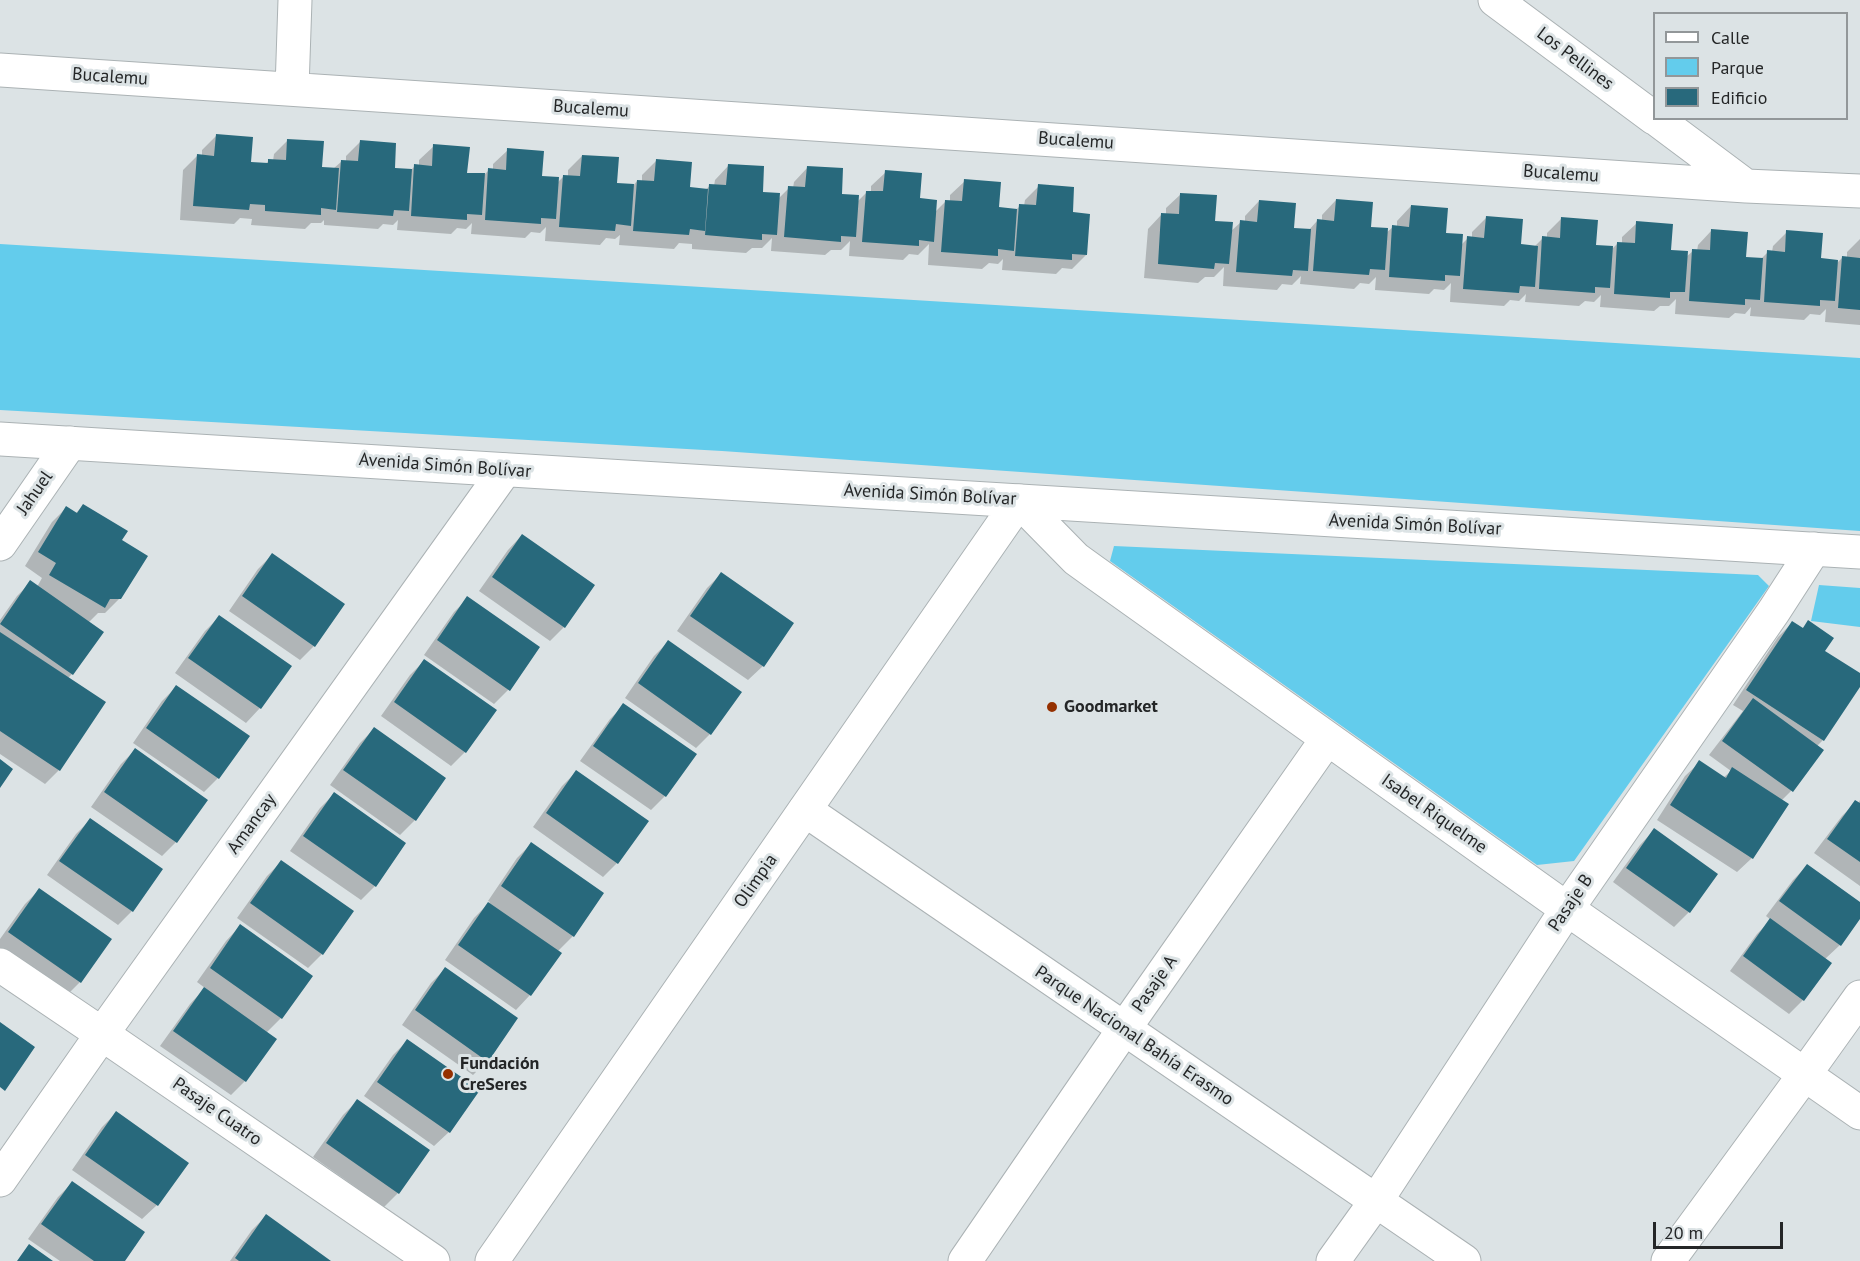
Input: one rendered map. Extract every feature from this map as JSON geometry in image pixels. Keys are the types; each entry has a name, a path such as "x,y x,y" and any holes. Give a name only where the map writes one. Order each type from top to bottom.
{"street":[{"path":"292,89 295,0"},
{"name":"Los Pellines","path":"1496,0 1653,117"},
{"name":"Bucalemu","path":"0,70 1746,186 1860,191"},
{"name":"Los Pellines","path":"1658,120 1746,186"},
{"name":"Avenida Simón Bolívar","path":"0,439 1860,552"},
{"name":"Jahuel","path":"0,544 70,443"},
{"name":"Amancay","path":"0,1179 505,470"},
{"name":"Isabel Riquelme","path":"1019,501 1076,559 1567,909 1860,1113"},
{"name":"Olimpia","path":"492,1261 1019,501"},
{"name":"Pasaje B","path":"1334,1261 1376,1201 1567,909 1774,611 1814,549"},
{"name":"Pasaje A","path":"965,1261 1124,1029 1328,739"},
{"name":"Parque Nacional Bahía Erasmo","path":"805,810 1464,1261"},
{"name":"Pasaje Cuatro","path":"0,965 433,1261"},
{"path":"1668,1261 1860,997"}],"green space":[{"path":"0,244 1860,358 1860,531 722,451 0,410"},
{"path":"1114,546 1758,575 1769,586 1574,861 1537,865 1110,561"},
{"path":"1819,585 1860,588 1860,627 1811,621"}],"building":[{"path":"216,134 253,137 251,162 268,163 268,159 286,160 287,139 324,141 322,167 339,168 336,210 321,208 321,215 265,211 265,205 250,204 249,210 193,206 197,154 214,156"},
{"path":"360,140 396,143 395,168 412,169 409,211 394,210 393,216 337,212 341,160 358,161"},
{"path":"433,144 470,147 467,173 485,173 482,215 467,214 467,220 411,216 414,164 432,166"},
{"path":"507,148 544,151 542,176 559,177 556,219 541,218 541,224 485,220 488,168 506,170"},
{"path":"582,155 619,157 617,183 634,184 631,226 616,224 615,231 559,227 563,175 580,176"},
{"path":"656,159 692,162 690,187 708,189 705,231 690,229 689,235 633,231 637,180 654,181"},
{"path":"728,164 764,166 763,192 780,193 777,235 762,234 762,240 705,235 709,184 726,185"},
{"path":"807,166 843,168 842,194 859,195 856,237 841,236 841,242 784,237 788,186 805,187"},
{"path":"885,170 922,173 920,198 937,200 934,242 919,240 919,246 862,242 866,191 883,191"},
{"path":"964,179 1001,182 999,207 1017,209 1014,251 998,249 998,256 941,252 945,200 962,201"},
{"path":"1038,184 1074,187 1073,212 1090,214 1087,255 1072,254 1072,260 1015,256 1019,204 1036,205"},
{"path":"1180,193 1217,195 1215,221 1233,222 1229,264 1215,263 1214,269 1158,264 1161,213 1179,214"},
{"path":"1336,199 1373,202 1371,227 1388,228 1385,270 1370,269 1369,275 1313,271 1317,219 1334,221"},
{"path":"1259,200 1296,203 1294,228 1311,229 1308,271 1293,270 1292,276 1236,272 1240,220 1257,222"},
{"path":"1411,205 1448,208 1446,233 1463,234 1460,276 1445,275 1445,281 1389,277 1392,225 1409,227"},
{"path":"1486,216 1523,219 1521,244 1538,246 1535,287 1520,286 1519,293 1463,289 1467,236 1484,238"},
{"path":"1561,217 1598,220 1596,245 1613,246 1610,288 1595,287 1595,293 1539,289 1542,236 1560,238"},
{"path":"1636,221 1673,224 1671,250 1688,251 1685,292 1670,292 1670,298 1614,294 1617,242 1635,243"},
{"path":"1711,229 1748,232 1746,257 1763,258 1760,300 1745,299 1745,305 1689,301 1692,249 1710,250"},
{"path":"1786,230 1823,233 1821,258 1838,260 1835,301 1820,300 1820,306 1764,302 1767,250 1785,252"},
{"path":"1842,256 1860,258 1860,310 1838,308"},
{"path":"83,504 128,531 122,540 148,556 121,599 110,599 105,608 49,575 56,563 38,552 66,506 77,513"},
{"path":"522,534 595,585 565,628 492,577"},
{"path":"272,553 345,604 315,647 242,596"},
{"path":"721,572 794,623 764,667 690,616"},
{"path":"30,580 104,632 73,675 0,624"},
{"path":"467,596 540,647 510,691 437,640"},
{"path":"219,615 292,666 261,709 188,658"},
{"path":"1808,620 1834,638 1825,651 1860,673 1860,687 1824,741 1746,690 1792,621 1803,628"},
{"path":"0,632 106,702 60,771 0,731"},
{"path":"668,640 742,692 711,735 638,683"},
{"path":"424,659 497,710 466,753 394,702"},
{"path":"176,685 250,736 219,779 146,728"},
{"path":"1753,698 1824,750 1793,792 1722,741"},
{"path":"623,703 697,754 666,797 593,746"},
{"path":"374,727 446,778 416,821 343,770"},
{"path":"135,748 208,800 177,843 104,792"},
{"path":"0,759 13,769 0,788"},
{"path":"1699,760 1726,778 1732,767 1789,804 1753,859 1670,805"},
{"path":"576,770 649,821 618,864 546,813"},
{"path":"334,792 406,843 376,887 303,836"},
{"path":"1855,800 1860,803 1860,862 1827,839"},
{"path":"90,818 163,869 133,912 59,861"},
{"path":"1654,828 1718,874 1690,913 1626,868"},
{"path":"531,842 604,893 574,937 501,886"},
{"path":"281,860 354,911 323,955 250,903"},
{"path":"1807,864 1860,902 1860,919 1841,946 1779,901"},
{"path":"39,888 112,939 81,983 8,932"},
{"path":"488,902 562,953 531,996 458,945"},
{"path":"1770,918 1832,963 1804,1001 1743,956"},
{"path":"240,924 313,976 282,1019 210,968"},
{"path":"445,967 518,1018 488,1062 415,1010"},
{"path":"204,987 277,1039 246,1082 173,1031"},
{"path":"0,1022 35,1047 5,1091 0,1087"},
{"path":"407,1039 480,1090 450,1133 377,1082"},
{"path":"357,1099 430,1150 399,1194 326,1143"},
{"path":"116,1111 189,1163 158,1206 85,1155"},
{"path":"72,1181 145,1232 125,1261 94,1261 41,1224"},
{"path":"266,1214 331,1261 239,1261 235,1258"},
{"path":"29,1244 53,1261 17,1261"}],"place":[{"name":"Goodmarket","path":"1052,707"},
{"name":"Fundación CreSeres","path":"448,1074"}]}
